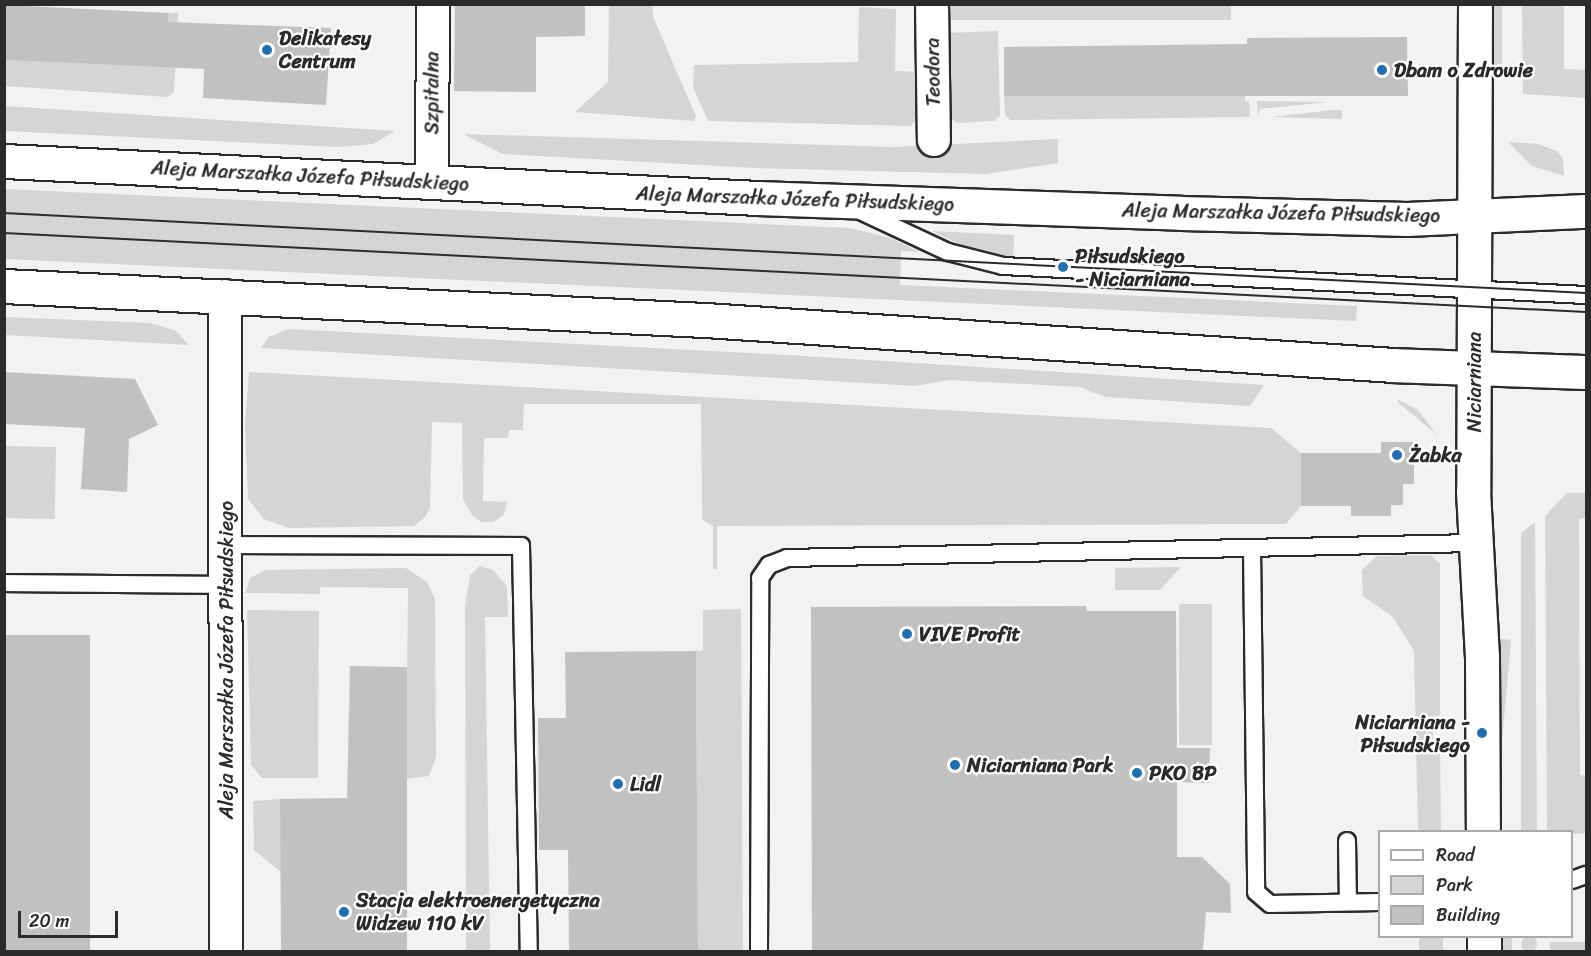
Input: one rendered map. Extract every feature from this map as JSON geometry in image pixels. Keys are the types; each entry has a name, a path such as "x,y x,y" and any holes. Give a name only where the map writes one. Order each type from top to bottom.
{"main road":[{"name":"Niciarniana","path":"1475,4 1474,370 1476,543 1482,658 1483,830"},
{"name":"Aleja Marszałka Józefa Piłsudskiego","path":"4,161 836,200 1361,219 1587,211"},
{"path":"4,286 705,320 1474,370 1587,372"}],"street":[{"name":"Szpitalna","path":"432,4 432,181"},
{"name":"Teodora","path":"932,4 934,140"},
{"name":"Aleja Marszałka Józefa Piłsudskiego","path":"225,296 226,951"}],"lane":[{"path":"836,200 948,252 992,265 1587,295"},
{"path":"759,951 760,578 768,565 787,558 1476,543"},
{"path":"225,545 521,546 529,951"},
{"path":"1252,548 1256,892 1270,904 1378,902"},
{"path":"4,583 225,585"},
{"path":"1347,841 1348,902"},
{"path":"1573,880 1587,874"}],"green space":[{"path":"609,5 652,5 654,19 696,116 694,121 575,112 608,82"},
{"path":"945,5 1231,5 1231,20 945,20"},
{"path":"1494,5 1502,5 1502,74 1494,74"},
{"path":"1522,5 1564,5 1564,69 1586,70 1586,98 1523,94"},
{"path":"859,7 896,9 895,71 920,72 920,114 911,126 708,121 693,87 694,65 858,62"},
{"path":"169,13 178,13 174,92 168,97 5,86 5,60 166,67"},
{"path":"998,31 1000,116 994,121 957,123 945,113 944,33"},
{"path":"1245,94 1245,101 1249,101 1250,117 1010,120 1005,115 1004,96"},
{"path":"1257,101 1329,102 1260,109 1258,117"},
{"path":"5,106 395,131 373,144 339,147 5,131"},
{"path":"1333,110 1342,110 1342,119 1271,117"},
{"path":"463,134 893,147 1058,139 1058,163 986,174 754,168 503,154"},
{"path":"1508,142 1538,144 1557,151 1563,159 1564,176 1532,166"},
{"path":"4,189 850,228 890,238 920,252 901,251 900,285 1357,306 1356,321 5,259"},
{"path":"932,231 1014,235 1013,258 969,249"},
{"path":"5,317 151,323 176,331 189,345 5,335"},
{"path":"288,329 805,356 1264,385 1250,406 1106,397 1079,387 949,380 915,386 261,348 269,337"},
{"path":"249,372 1271,428 1301,453 1301,506 1286,524 717,526 717,569 713,569 713,526 702,520 701,404 524,404 523,430 509,430 508,438 484,438 483,501 507,502 504,514 494,522 481,522 472,515 463,499 462,423 432,422 430,509 414,526 289,528 264,519 248,499 245,425"},
{"path":"1397,399 1418,410 1437,435 1399,403"},
{"path":"5,446 56,447 55,519 4,518"},
{"path":"1567,493 1586,493 1586,518 1579,519 1580,775 1586,776 1586,833 1573,834 1573,830 1547,830 1545,516"},
{"path":"1535,522 1537,830 1521,830 1521,533"},
{"path":"1431,555 1440,564 1440,716 1433,716 1433,740 1440,741 1441,830 1418,830 1414,651 1393,617 1363,596 1362,570 1377,556"},
{"path":"480,566 493,570 507,586 508,617 485,617 490,951 466,952 465,606 470,575"},
{"path":"1181,567 1160,590 1115,590 1115,568"},
{"path":"406,568 427,582 435,599 436,757 429,776 406,779 408,588 320,587 320,594 245,593 250,578 265,570"},
{"path":"1179,604 1212,604 1212,745 1179,745"},
{"path":"741,609 743,951 698,951 696,651 703,650 703,610"},
{"path":"247,610 319,611 318,778 262,778 251,765"},
{"path":"1500,639 1511,640 1494,830 1483,830"},
{"path":"280,799 281,872 254,850 253,801"},
{"path":"1419,938 1443,938 1443,951 1419,951"},
{"path":"1499,938 1512,938 1512,951 1499,951"},
{"path":"1523,938 1535,938 1537,947 1532,952 1526,952 1521,947"},
{"path":"1550,942 1586,942 1586,951 1550,951"}],"building":[{"path":"455,4 585,4 585,36 536,37 536,92 454,91"},
{"path":"4,5 169,13 168,22 331,28 326,105 203,98 204,69 4,60"},
{"path":"1407,37 1408,96 1004,96 1004,47 1247,44 1247,38"},
{"path":"4,372 135,379 158,425 129,439 127,492 81,489 85,428 4,424"},
{"path":"1381,442 1414,442 1414,484 1403,484 1403,505 1391,505 1391,516 1351,516 1351,506 1301,506 1301,453 1381,453"},
{"name":"Niciarniana Park","path":"1086,606 1087,611 1176,611 1177,748 1210,748 1209,783 1177,782 1177,857 1202,857 1230,884 1231,913 1206,912 1203,951 812,951 811,607"},
{"path":"4,635 90,635 90,951 4,951"},
{"name":"Lidl","path":"696,651 698,951 569,951 568,850 539,850 538,718 566,718 565,652"},
{"name":"Stacja elektroenergetyczna Widzew 110 kV","path":"350,666 407,667 407,951 281,951 280,799 347,798"}],"tram line":[{"path":"4,213 1586,293"},
{"path":"4,233 1586,312"}],"place":[{"name":"Delikatesy Centrum","path":"267,50"},
{"name":"Dbam o Zdrowie","path":"1382,70"},
{"name":"Piłsudskiego - Niciarniana","path":"1063,267"},
{"name":"Żabka","path":"1397,455"},
{"name":"VIVE Profit","path":"907,634"},
{"name":"Niciarniana - Piłsudskiego","path":"1482,733"},
{"name":"Niciarniana Park","path":"955,765"},
{"name":"PKO BP","path":"1137,773"},
{"name":"Lidl","path":"618,784"},
{"name":"Stacja elektroenergetyczna Widzew 110 kV","path":"344,912"}]}
